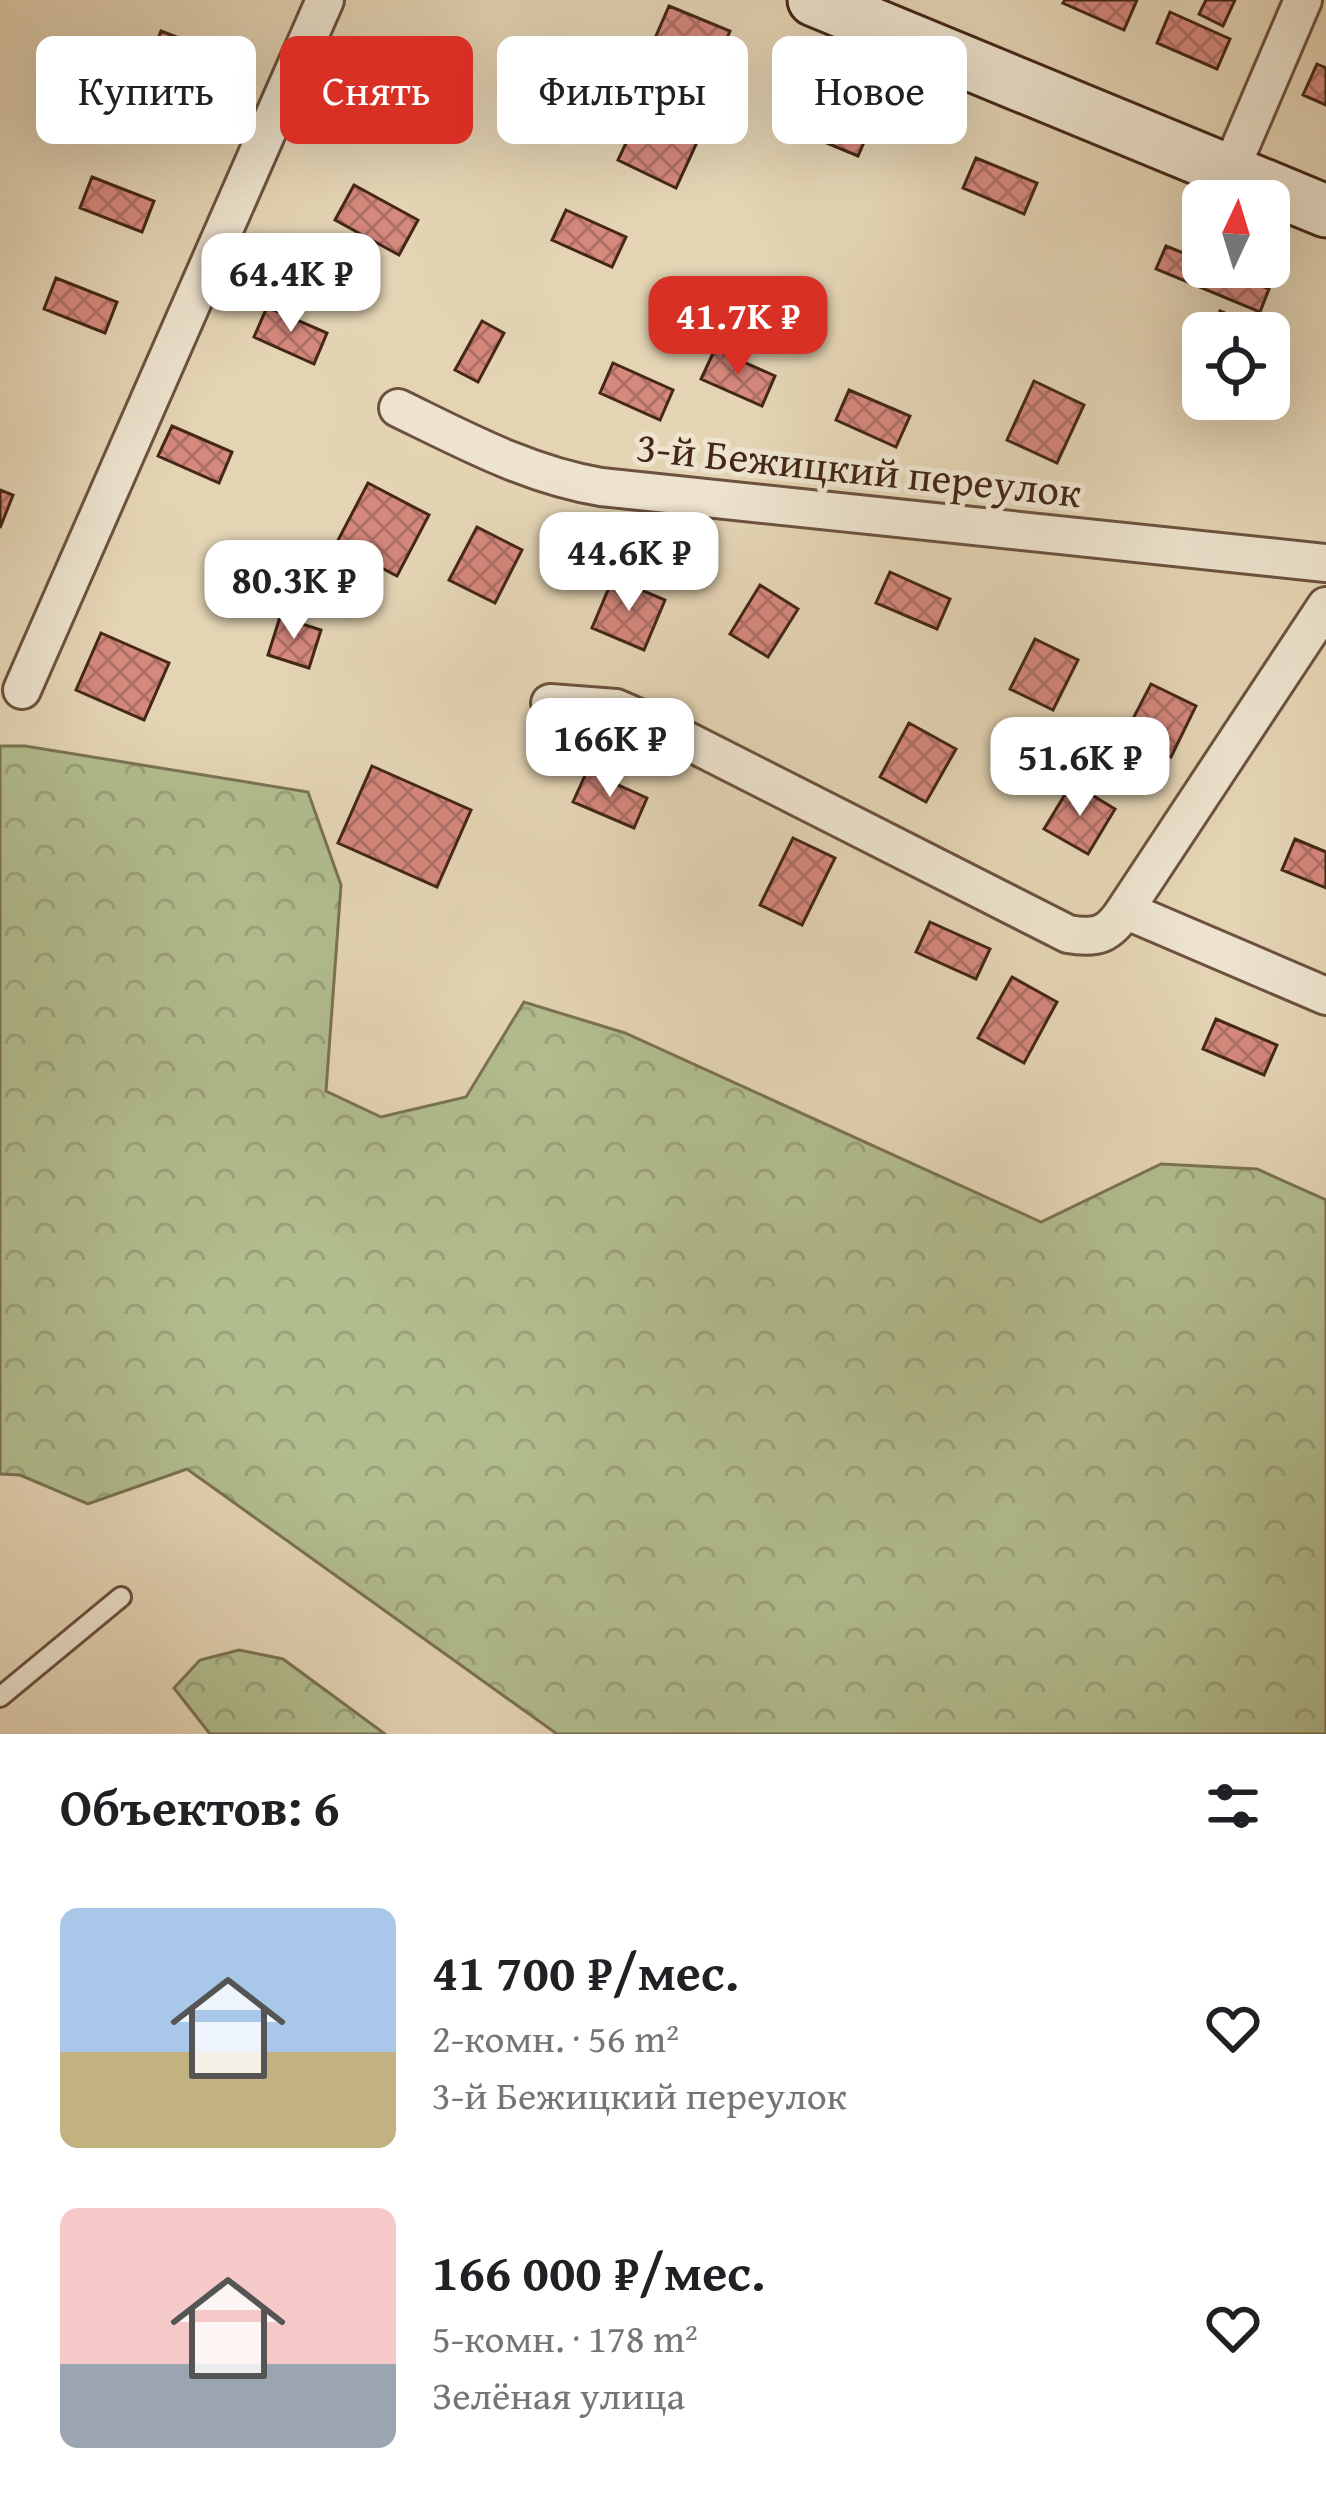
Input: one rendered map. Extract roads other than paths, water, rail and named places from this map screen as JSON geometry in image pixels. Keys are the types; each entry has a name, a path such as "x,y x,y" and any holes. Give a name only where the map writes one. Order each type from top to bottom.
{"street":[{"path":"22,690 325,0"},
{"path":"814,0 874,12 1229,173 1326,211"},
{"path":"1229,173 1303,0"},
{"name":"3-й Бежицкий переулок","path":"398,408 514,463 562,481 601,488 1326,562"},
{"path":"550,703 616,708 1068,934 1092,938 1112,931 1326,606"},
{"path":"1125,910 1326,996"}],"lane":[{"path":"0,1697 121,1597"}]}
